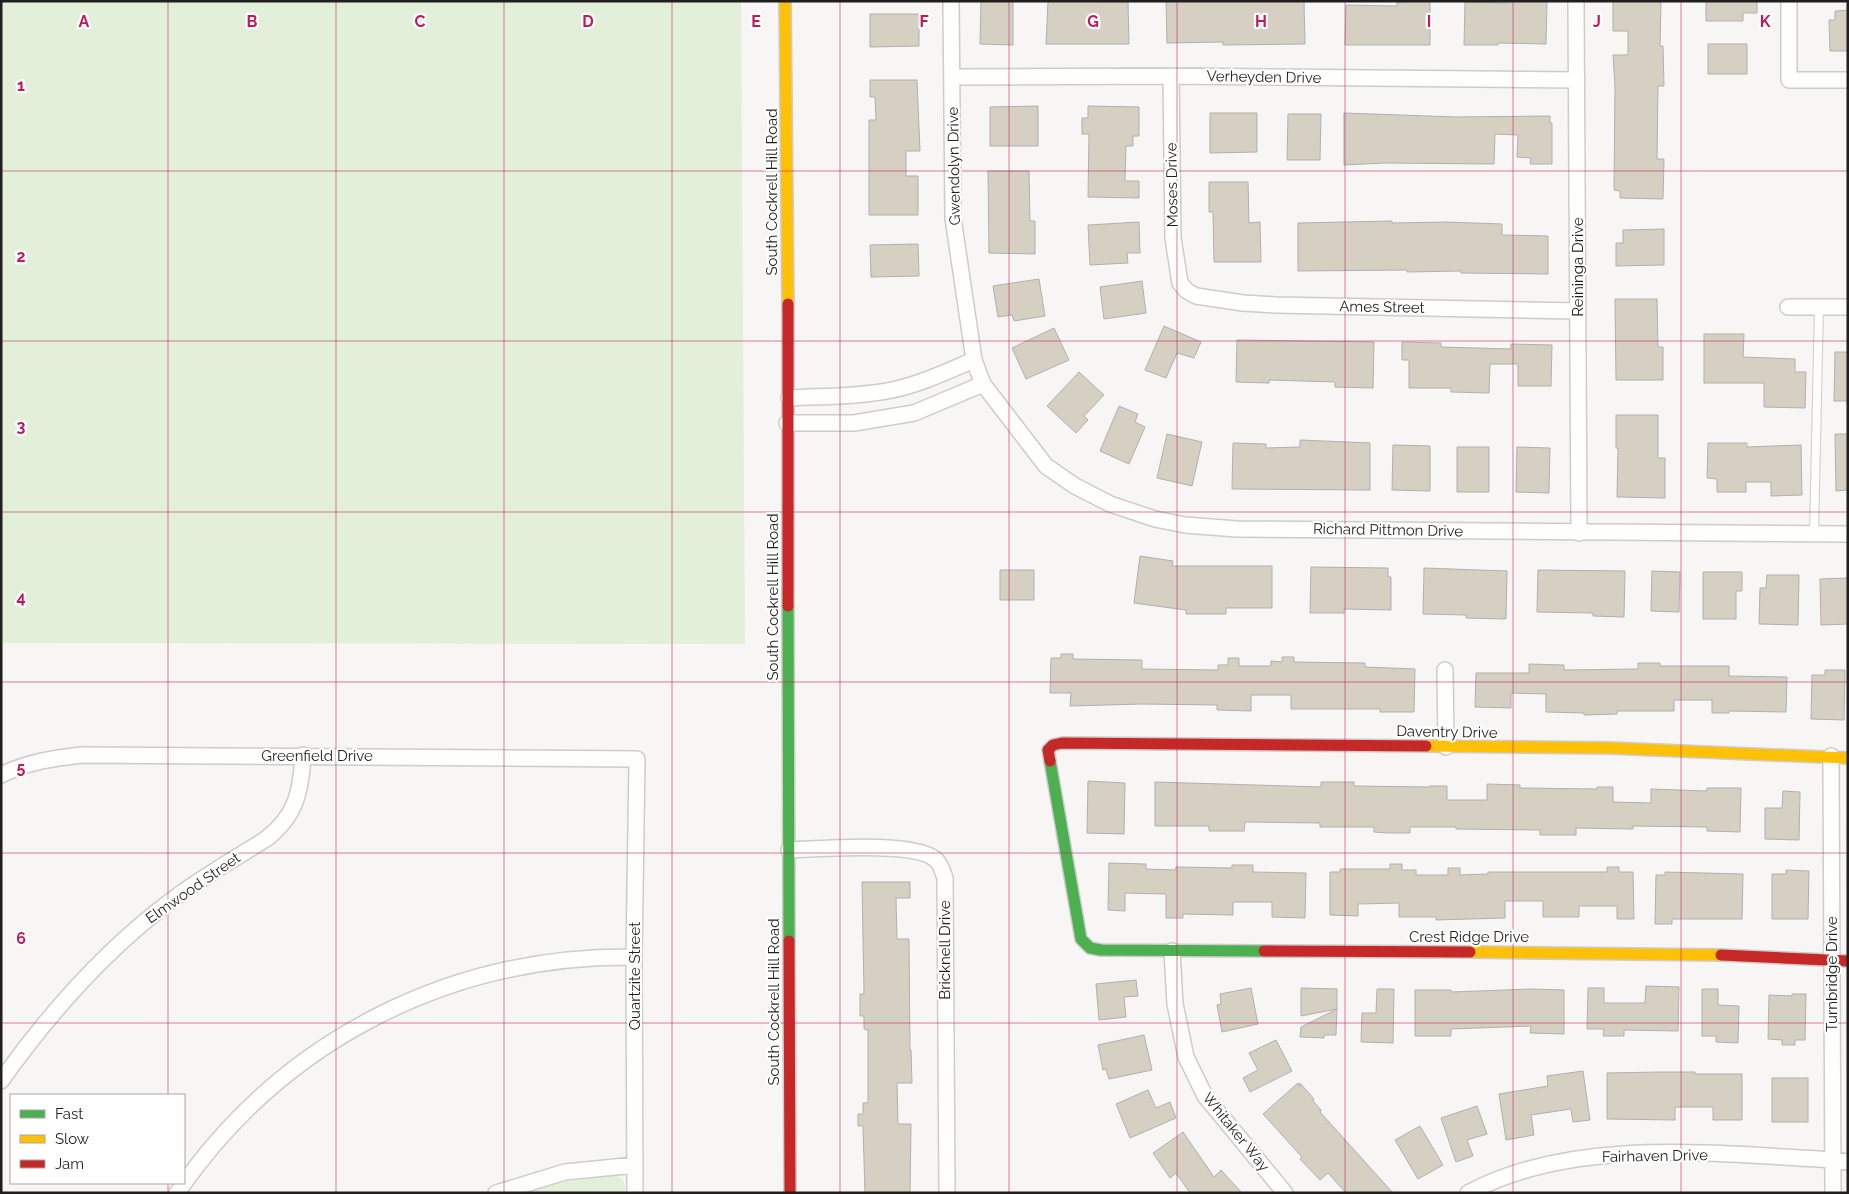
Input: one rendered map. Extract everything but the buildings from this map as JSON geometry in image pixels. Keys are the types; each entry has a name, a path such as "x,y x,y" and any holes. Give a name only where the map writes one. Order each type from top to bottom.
{"street":[{"name":"South Cockrell Hill Road","path":"785,1 789,398 787,423 790,1193"},
{"name":"Gwendolyn Drive","path":"951,1 953,218 974,360 983,384"},
{"name":"Reininga Drive","path":"1576,1 1579,532"},
{"path":"1789,1 1789,80 1848,80"},
{"name":"Verheyden Drive","path":"952,77 1171,76 1577,80"},
{"name":"Moses Drive","path":"1171,76 1173,238 1180,283 1187,291"},
{"name":"Ames Street","path":"1187,291 1196,296 1243,303 1276,305 1578,310"},
{"path":"1788,307 1848,307"},
{"path":"789,398 852,395 892,390 935,377 974,360"},
{"path":"787,423 854,423 914,412 983,384"},
{"name":"Richard Pittmon Drive","path":"983,384 1046,466 1075,486 1110,504 1155,519 1185,525 1237,528 1848,534"},
{"path":"1445,670 1446,747"},
{"name":"Daventry Drive","path":"1090,948 1081,939 1048,750 1053,745 1062,743 1610,748 1848,758"},
{"name":"Greenfield Drive","path":"1,775 15,768 49,758 82,754 637,759"},
{"name":"Elmwood Street","path":"1,1081 26,1046 58,1007 132,932 177,896 280,829 290,816 297,800 302,780 303,755"},
{"name":"Turnbridge Drive","path":"1831,756 1831,959 1841,1161 1833,1193"},
{"name":"Quartzite Street","path":"635,1193 634,957 637,759"},
{"name":"Bricknell Drive","path":"789,850 897,848 922,851 937,860 945,878 947,1193"},
{"name":"Crest Ridge Drive","path":"1090,948 1100,950 1172,951 1666,953 1848,961"},
{"name":"Whitaker Way","path":"1172,951 1175,1004 1186,1057 1205,1096 1285,1193"},
{"path":"185,1183 243,1113 264,1093 317,1051 355,1027 405,1002 447,985 499,971 601,956 634,957"},
{"name":"Fairhaven Drive","path":"1468,1193 1488,1182 1551,1163 1614,1154 1670,1152 1841,1161"},
{"path":"496,1193 565,1172 635,1165"}],"lane":[{"path":"1814,534 1819,307"}],"green space":[{"path":"1,1 741,1 745,644 1,643"},
{"path":"614,1175 623,1181 626,1193 525,1193 558,1183"}],"traffic: fast":[{"path":"788,606 789,941"},
{"path":"1050,761 1081,939 1090,948 1101,950 1264,951"}],"traffic: slow":[{"path":"785,1 788,304"},
{"path":"1426,746 1610,748 1848,758"},
{"path":"1470,952 1721,955"}],"traffic: jam":[{"path":"788,304 788,606"},
{"path":"1050,761 1048,750 1053,745 1062,743 1426,746"},
{"path":"789,941 790,1193"},
{"path":"1264,951 1470,952"},
{"path":"1721,955 1848,961"}]}
